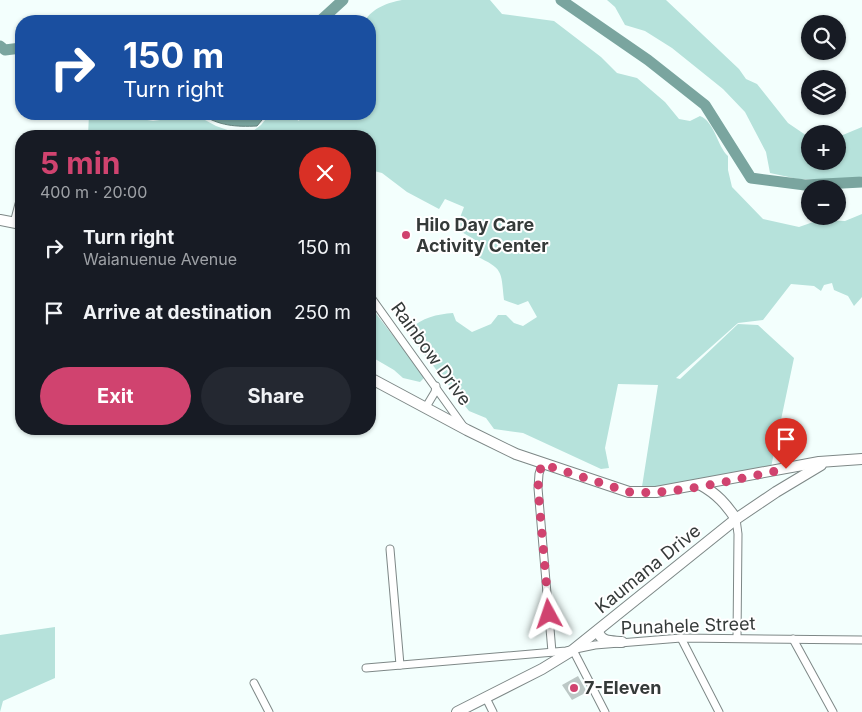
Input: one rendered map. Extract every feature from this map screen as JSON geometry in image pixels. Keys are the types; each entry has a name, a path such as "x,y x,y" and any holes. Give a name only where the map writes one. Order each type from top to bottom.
{"street":[{"path":"0,220 15,222"},
{"name":"Rainbow Drive","path":"376,304 467,430"},
{"path":"376,381 516,454 629,492 656,492 819,462 862,459"},
{"path":"426,408 435,392 436,386"},
{"name":"Kaumana Drive","path":"457,712 542,669 573,650 736,519 814,468 832,462"},
{"path":"542,464 538,488 552,652"},
{"path":"701,485 716,494 726,504 736,519 738,534 737,638"},
{"path":"390,549 400,665"},
{"path":"598,631 599,635 605,640 622,642"},
{"path":"681,638 720,712"},
{"name":"Punahele Street","path":"366,668 552,652 594,645 681,638 862,640"},
{"path":"793,640 833,712"},
{"path":"573,650 605,712"},
{"path":"254,683 269,712"},
{"path":"486,698 493,712"}],"green space":[{"path":"402,0 490,0 502,14 554,21 601,57 617,73 637,78 665,102 679,119 690,121 700,116 705,119 713,129 724,152 728,156 728,170 732,187 763,219 799,227 805,225 846,225 846,221 862,214 862,297 854,306 848,296 834,290 832,283 824,285 821,291 814,286 791,284 763,320 738,323 676,378 680,379 738,324 758,325 794,358 770,472 641,493 658,385 618,384 605,448 609,468 601,469 523,433 494,429 486,418 469,411 416,344 410,329 425,319 453,313 456,321 472,332 491,324 498,315 506,315 514,323 523,326 537,317 528,301 518,305 504,300 499,272 491,264 476,256 477,241 460,231 458,223 464,207 445,199 439,209 407,192 382,173 376,172 376,130 254,130 265,120 376,120 376,15 370,15 381,7"},
{"path":"607,0 666,0 739,69 746,79 757,84 788,123 801,132 801,170 846,170 846,134 862,127 862,176 854,179 798,179 770,173 766,152 745,112 723,89 672,48 645,31 625,25 615,7"},
{"path":"89,120 205,120 228,130 88,130"},
{"path":"376,314 424,378 420,382 403,378 394,370 376,360"},
{"path":"55,627 55,678 3,701 0,712 0,635"}],"water":[{"path":"212,120 262,120 257,126 235,126"}],"building":[{"name":"7-Eleven","path":"578,676 587,692 572,700 562,685"}],"waterway":[{"path":"327,15 343,0"},
{"path":"561,0 648,60 705,105 751,178 805,185 862,182"},
{"path":"0,46 5,50 15,49"}],"place":[{"name":"Hilo Day Care Activity Center","path":"406,235"},
{"name":"7-Eleven","path":"574,688"}],"route":[{"path":"549,614 538,488 542,464 629,492 642,493 701,485 786,469"}]}
